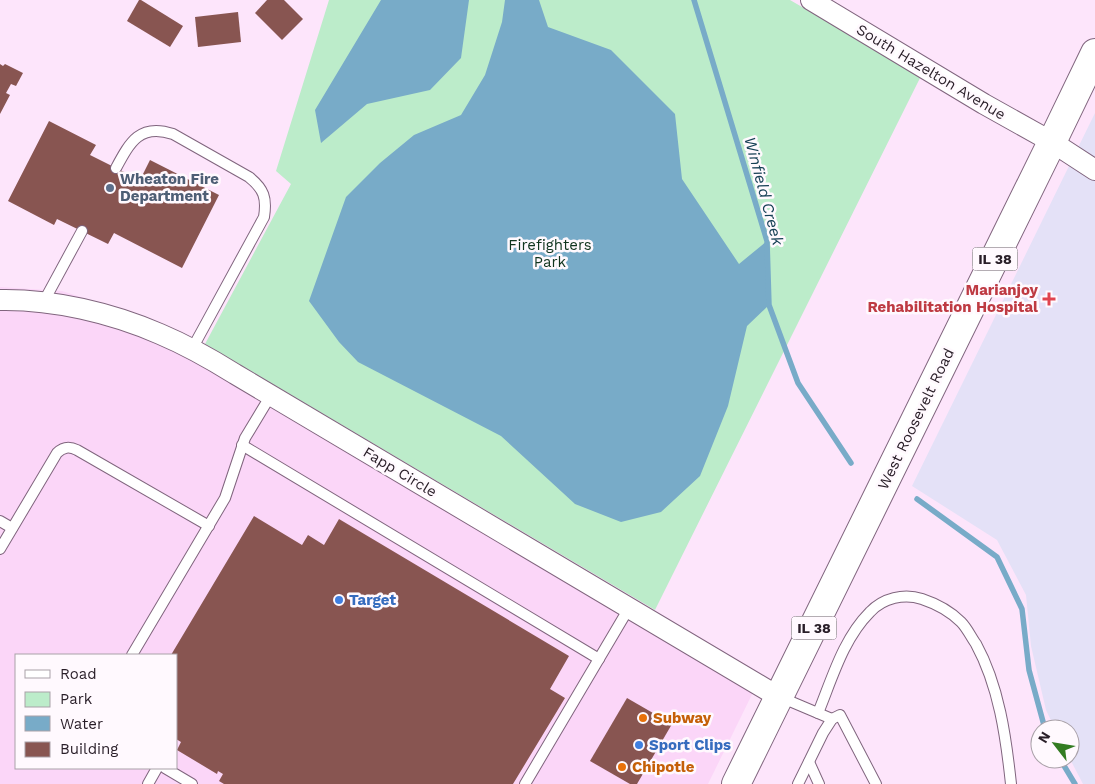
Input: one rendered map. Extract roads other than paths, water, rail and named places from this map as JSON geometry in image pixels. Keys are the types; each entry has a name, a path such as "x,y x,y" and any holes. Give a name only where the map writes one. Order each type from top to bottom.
{"main road":[{"name":"West Roosevelt Road","path":"736,784 1095,53"}],"street":[{"name":"South Hazelton Avenue","path":"811,0 984,104 1052,142 1095,170"},
{"name":"Fapp Circle","path":"0,300 43,302 89,310 122,319 159,333 271,395 779,697"}],"lane":[{"path":"116,168 128,146 135,138 143,133 163,131 173,134 249,176 258,184 264,194 266,205 264,217 192,350"},
{"path":"43,302 82,231"},
{"path":"133,654 225,498 244,438 271,395"},
{"path":"242,445 599,659"},
{"path":"0,549 57,453 64,448 77,450 208,526"},
{"path":"0,521 12,528"},
{"path":"818,713 846,645 870,612 884,601 898,597 909,596 927,600 951,613 962,623 983,658 1001,715 1011,784"},
{"path":"525,784 629,608"},
{"path":"779,697 832,719"},
{"path":"798,784 823,733 832,719 840,716 876,784"},
{"path":"809,762 819,784"},
{"path":"148,784 156,769"},
{"path":"167,769 192,784"}],"water":[{"path":"381,0 469,0 461,58 430,90 367,104 321,143 315,110"},
{"path":"505,0 539,0 548,27 611,50 675,114 682,179 739,264 767,241 769,305 747,326 728,406 700,476 661,512 621,522 575,504 501,436 358,362 339,342 309,301 346,197 380,163 414,135 461,115 485,75 502,22"}],"waterway":[{"name":"Winfield Creek","path":"694,0 767,241 769,305 798,383 851,463"},
{"name":"Winfield Creek","path":"917,499 997,557 1022,609 1029,670 1042,719"},
{"name":"Winfield Creek","path":"1066,769 1075,784"}],"place":[{"name":"Wheaton Fire Department","path":"110,188"},
{"name":"Marianjoy Rehabilitation Hospital","path":"1049,299"},
{"name":"Target","path":"339,600"},
{"name":"Subway","path":"643,718"},
{"name":"Sport Clips","path":"639,745"},
{"name":"Chipotle","path":"622,767"}],"park label":[{"name":"Firefighters Park","path":"550,254"}]}
